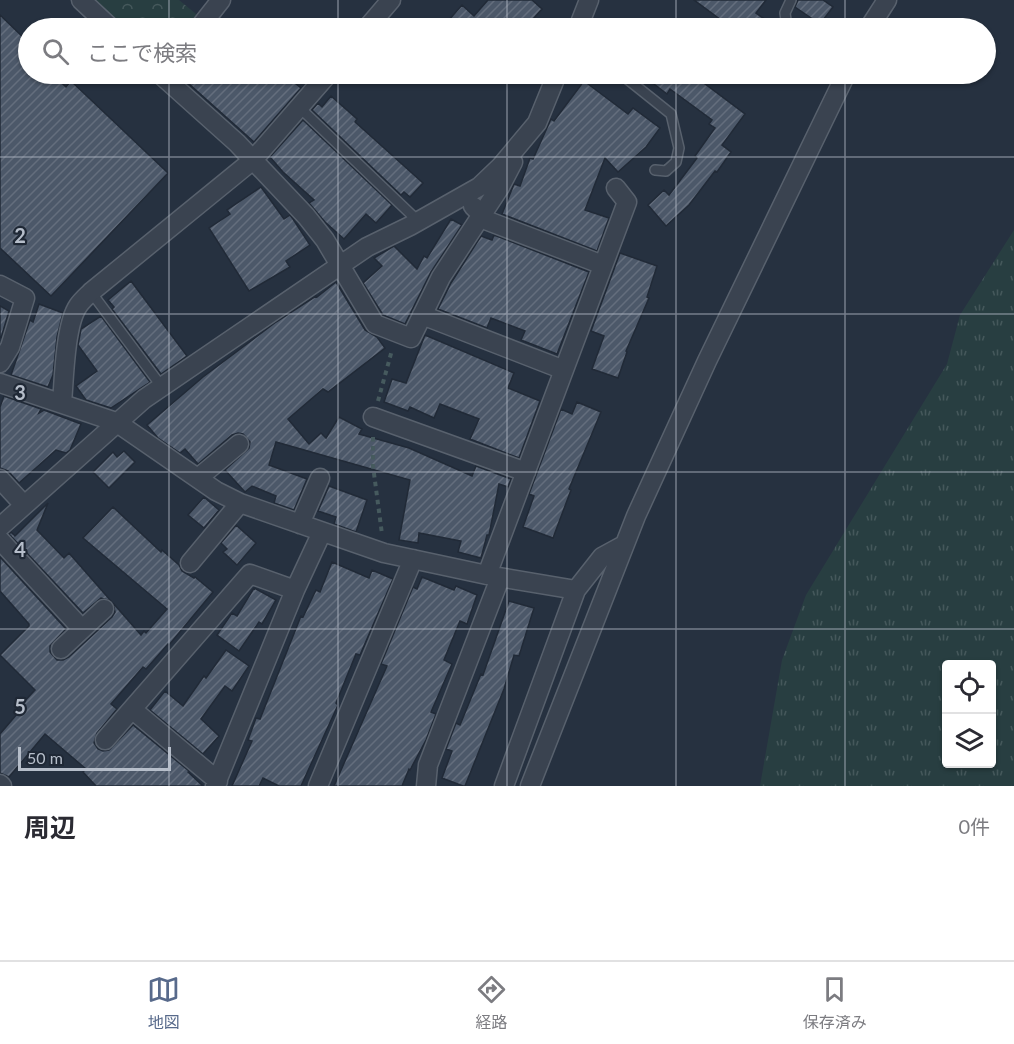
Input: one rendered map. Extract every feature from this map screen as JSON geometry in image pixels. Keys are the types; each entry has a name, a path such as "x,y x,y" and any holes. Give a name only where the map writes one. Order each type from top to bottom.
{"street":[{"path":"81,0 100,18"},
{"path":"207,18 221,0"},
{"path":"376,18 391,0"},
{"path":"582,18 589,0"},
{"path":"875,18 887,0"},
{"path":"173,84 253,160 306,216 325,240 375,324 411,338 441,277 512,164 518,152 517,146"},
{"path":"62,404 72,318 78,305 253,160 319,84"},
{"path":"0,527 117,422 162,387 367,248 478,187 501,166 537,123 553,84"},
{"path":"530,786 624,544 706,361 841,84"},
{"path":"426,786 428,765 526,472 627,202 616,188"},
{"path":"455,201 470,203 488,221 603,265"},
{"path":"0,285 25,298 10,347 0,363"},
{"path":"422,315 564,370"},
{"path":"0,382 117,422 216,491 322,532 384,553 493,576 576,590"},
{"path":"373,417 526,472"},
{"path":"198,478 239,444"},
{"path":"300,524 320,478"},
{"path":"0,479 24,505"},
{"path":"190,563 240,502"},
{"path":"133,710 217,783 295,590 322,532"},
{"path":"0,540 82,629"},
{"path":"504,786 576,590 602,557 612,549 624,544"},
{"path":"318,786 413,559"},
{"path":"105,740 250,574 295,590"},
{"path":"61,649 104,609"}],"lane":[{"path":"786,18 785,13 791,0"},
{"path":"634,84 671,114 676,129 680,148 676,162 666,171 655,170"},
{"path":"299,108 418,221"},
{"path":"91,292 162,387"}],"green space":[{"path":"90,0 179,0 201,18 110,18"},
{"path":"1014,230 1014,786 760,786 782,660 806,595 947,364 960,315"}],"building":[{"path":"488,0 532,0 542,9 534,18 451,18 462,5 474,16"},
{"path":"694,0 766,0 756,13 763,18 718,18"},
{"path":"798,0 823,0 833,7 825,18 811,18 795,7"},
{"path":"0,15 18,32 18,84 63,84 66,87 68,84 74,84 168,173 51,296 0,248"},
{"path":"189,84 296,84 301,88 254,142"},
{"path":"582,84 588,84 628,114 633,108 660,128 646,147 618,172 605,158 585,210 609,218 597,251 502,214 514,184 520,186 530,158 533,159 551,119 554,121"},
{"path":"654,84 705,84 745,114 722,145 731,152 717,172 715,171 689,205 666,226 648,205 664,190 669,195 697,158 695,156 715,128 709,124 712,120 670,89 667,94"},
{"path":"331,96 357,119 355,122 423,183 410,197 404,192 401,195 312,110 318,103 322,107"},
{"path":"303,120 392,205 376,223 366,214 344,239 309,203 314,200 270,157"},
{"path":"261,187 284,219 290,215 310,245 286,261 290,267 249,291 209,228 230,214 227,210"},
{"path":"451,219 462,225 431,272 405,324 383,315 363,283 382,266 374,258 394,246 417,269 424,256 427,258"},
{"path":"494,235 589,272 557,354 521,340 525,331 491,318 487,328 438,309 451,283 481,236 492,240"},
{"path":"620,253 657,266 647,297 649,298 626,351 618,378 592,369 604,336 591,331"},
{"path":"131,281 187,356 161,374 112,309 114,307 108,300"},
{"path":"336,282 365,330 377,337 385,348 328,392 323,389 288,419 309,444 321,433 326,438 339,417 362,429 359,434 409,448 472,476 476,466 511,479 508,487 499,484 489,535 487,535 481,558 458,552 461,541 419,533 418,543 399,540 410,480 276,442 269,465 307,479 294,510 274,503 276,496 252,486 245,492 225,470 249,448 250,442 243,434 232,435 198,464 185,449 180,453 158,438 147,425 203,377 276,322 317,297"},
{"path":"39,304 63,313 57,337 53,375 48,387 11,375 30,320 33,322"},
{"path":"0,306 9,311 1,338 0,337"},
{"path":"101,316 150,382 111,408 86,400 76,386 97,371 78,345 81,329"},
{"path":"425,335 514,373 508,388 540,401 519,458 470,439 479,419 440,404 434,418 410,407 408,411 384,402 392,379 406,383"},
{"path":"4,396 41,409 39,413 44,410 81,424 70,450 66,453 56,450 19,483 8,471 0,468 0,407"},
{"path":"577,402 601,412 569,489 571,490 553,538 523,527 534,496 529,494 561,409 572,414"},
{"path":"124,451 135,462 109,488 93,472 113,452 117,457"},
{"path":"329,486 367,500 356,532 334,524 336,517 318,511"},
{"path":"204,497 219,510 204,528 188,515"},
{"path":"48,503 37,530 64,558 69,553 111,601 101,598 83,613 9,534 11,532 15,536"},
{"path":"113,507 161,552 162,550 179,565 182,571 195,577 213,592 169,645 146,669 143,667 111,704 117,709 97,733 94,743 98,749 109,750 133,725 189,771 203,786 96,786 83,772 86,769 45,734 9,777 0,773 0,734 35,690 0,655 29,624 0,591 0,557 66,629 50,646 50,652 57,660 69,657 112,617 115,612 113,603 141,635 144,631 146,633 167,609 83,538"},
{"path":"236,525 256,543 237,565 223,552 227,549 221,543"},
{"path":"332,562 369,578 372,570 393,579 360,655 356,654 336,703 338,705 301,786 279,786 263,778 259,786 232,786 252,741 248,740 256,718 260,719 301,616 303,617 316,590 320,592"},
{"path":"422,577 454,590 456,586 477,595 467,624 460,621 444,660 452,664 431,712 436,714 426,740 402,786 334,786 387,666 381,664 413,587 417,589"},
{"path":"254,588 276,600 262,624 259,622 239,651 217,635 232,613 237,616"},
{"path":"509,601 534,608 519,656 514,655 504,689 465,786 463,786 442,778 452,751 446,749 456,723 460,725 481,674 483,675"},
{"path":"226,650 249,666 232,691 225,686 201,719 219,736 203,754 150,710 165,691 183,706"}]}
